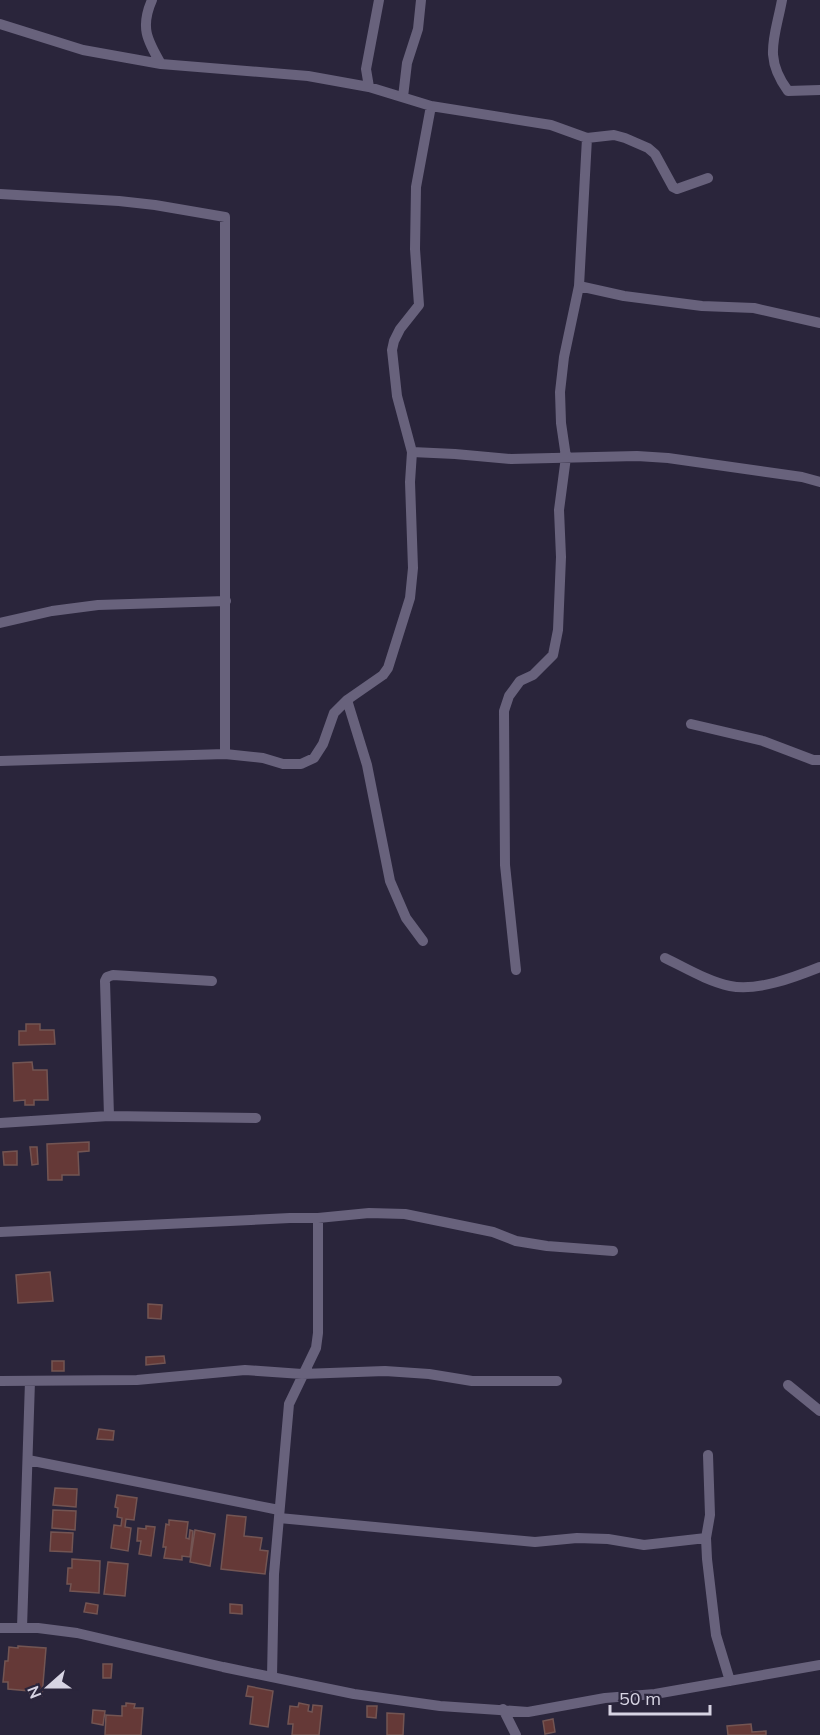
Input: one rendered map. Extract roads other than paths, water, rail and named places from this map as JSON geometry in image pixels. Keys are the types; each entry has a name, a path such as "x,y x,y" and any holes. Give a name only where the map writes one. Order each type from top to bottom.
{"street":[{"path":"152,0 145,29 150,45 161,64"},
{"path":"369,87 366,69 379,0"},
{"path":"404,97 407,63 418,29 421,0"},
{"path":"782,0 773,44 773,62 777,76 788,91 820,90"},
{"path":"0,24 83,50 161,64 308,76 369,87 431,106 550,125 587,138 614,135 648,148 655,154 673,187 677,189 708,178"},
{"path":"0,761 225,754 263,758 282,764 301,764 314,758 323,744 334,713 346,700 383,675 388,668 410,598 413,568 410,483 412,452 397,396 392,350 400,329 419,305 416,187 431,106"},
{"path":"516,970 506,864 504,711 509,696 520,681 533,675 553,655 558,630 561,568 559,510 566,457 561,423 560,392 564,357 579,286 587,138"},
{"path":"0,194 146,204 225,217 225,754"},
{"path":"579,286 624,296 702,306 754,308 820,323"},
{"path":"412,452 511,459 637,456 668,458 802,477 820,482"},
{"path":"0,623 52,611 98,605 226,601"},
{"path":"346,700 367,765 390,881 406,918 423,941"},
{"path":"691,724 763,741 813,760 820,760"},
{"path":"665,958 731,987 758,986 797,976 820,967"},
{"path":"109,1116 105,981 107,977 113,975 212,981"},
{"path":"0,1123 109,1116 256,1118"},
{"path":"0,1232 318,1218 369,1213 405,1214 493,1232 516,1241 613,1251"},
{"path":"272,1677 274,1574 289,1404 316,1348 318,1332 318,1218"},
{"path":"0,1382 136,1380 245,1370 302,1374 385,1371 429,1374 472,1381 557,1381"},
{"path":"22,1628 30,1381"},
{"path":"788,1385 820,1411"},
{"path":"708,1455 710,1515 706,1538 716,1635 730,1681"},
{"path":"28,1460 279,1514 535,1542 577,1538 608,1539 644,1545 706,1538"},
{"path":"0,1628 77,1633 272,1677 376,1697 440,1706 528,1712 605,1698 655,1694 820,1665"},
{"path":"503,1709 516,1735"},
{"path":"516,1735 528,1712"}]}
